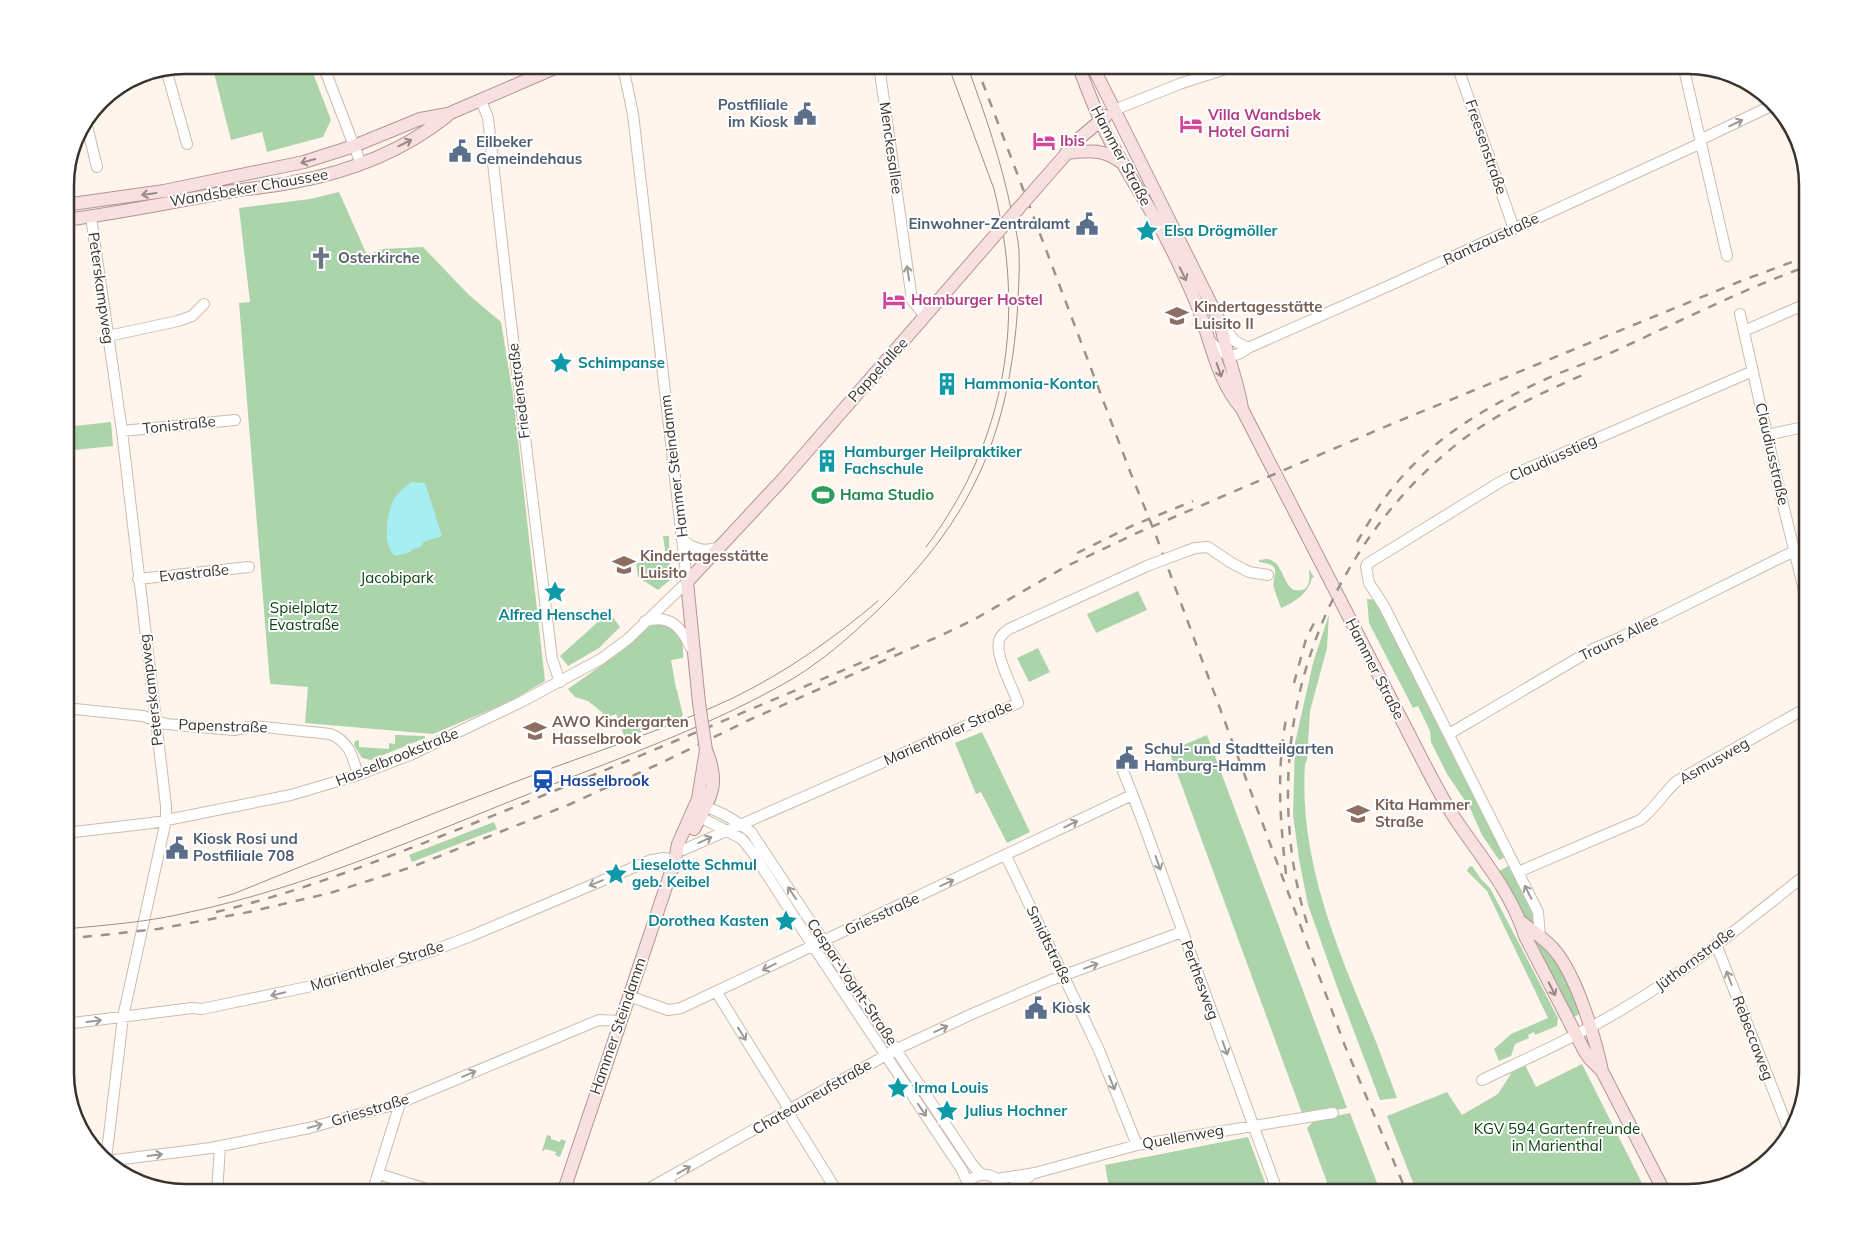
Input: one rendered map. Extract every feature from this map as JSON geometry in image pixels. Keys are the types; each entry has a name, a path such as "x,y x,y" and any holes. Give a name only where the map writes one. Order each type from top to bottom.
{"main road":[{"name":"Wandsbeker Chaussee","path":"74,205 164,192 288,166 354,146 420,119 448,114 541,74"},
{"name":"Hammer Straße","path":"1082,74 1100,120 1156,220 1194,296 1224,383 1231,397 1242,409 1429,773 1455,817 1491,869 1520,921 1524,936 1576,1034 1590,1059 1602,1071"},
{"name":"Hammer Straße","path":"1096,74 1221,324 1239,389 1242,409"},
{"name":"Pappelallee","path":"687,582 783,479 1066,153 1082,136 1114,110"},
{"name":"Wandsbeker Chaussee","path":"74,219 294,182 330,174 361,164 426,132 448,114"},
{"path":"1066,153 1105,152 1123,164"},
{"name":"Hammer Steindamm","path":"566,1184 675,860 678,844 712,790 714,776 706,750 699,703 687,582"},
{"name":"Hammer Steindamm","path":"675,860 683,850 701,809"},
{"name":"Hammer Straße","path":"1520,921 1555,951 1561,960 1579,994 1602,1071 1660,1184"}],"street":[{"path":"326,74 361,164"},
{"name":"Hammer Steindamm","path":"624,74 633,114 687,582"},
{"name":"Menckesallee","path":"880,74 912,300 925,316"},
{"path":"1195,74 1196,78"},
{"path":"1114,110 1135,100 1209,74"},
{"name":"Freesenstraße","path":"1460,74 1514,229"},
{"path":"1685,74 1727,256"},
{"path":"168,75 187,144"},
{"name":"Friedenstraße","path":"481,100 488,118 551,653 553,667 560,682"},
{"name":"Rantzaustraße","path":"1230,356 1238,355 1248,348 1514,229 1697,144 1768,108"},
{"path":"88,131 97,167"},
{"name":"Peterskampweg","path":"91,217 122,431 154,720 166,806 166,820 123,1017 108,1153"},
{"path":"108,336 178,321 192,316 204,304"},
{"path":"1744,331 1799,307"},
{"name":"Claudiusstraße","path":"1740,314 1795,552 1799,562"},
{"name":"Hammer Straße","path":"1221,324 1234,341 1248,348"},
{"path":"1210,341 1216,348 1230,356"},
{"name":"Claudiusstieg","path":"1449,734 1384,606 1369,583 1367,564 1400,542 1524,470 1753,371"},
{"name":"Tonistraße","path":"122,431 235,420"},
{"path":"1768,435 1799,428"},
{"path":"682,538 689,545 703,550 713,550 722,546"},
{"name":"Marienthaler Straße","path":"683,850 1018,703 1000,657 999,640 1002,634 1018,625 1147,566 1196,548 1208,547 1249,572 1268,575"},
{"name":"Trauns Allee","path":"1449,734 1595,648 1795,552"},
{"name":"Evastraße","path":"138,579 249,567"},
{"name":"Hasselbrookstraße","path":"74,832 103,830 166,820 291,795 358,775 435,744 560,682 607,655 628,639 687,582"},
{"path":"645,621 663,620 674,624 682,631 693,651"},
{"name":"Papenstraße","path":"74,709 143,716 166,724 234,730 254,726 330,734 341,740 348,747 358,775"},
{"name":"Asmusweg","path":"1518,872 1640,820 1649,814 1668,789 1678,781 1799,712"},
{"path":"1449,734 1538,912 1540,937"},
{"name":"Perthesweg","path":"1122,768 1275,1184"},
{"name":"Griesstraße","path":"629,996 673,1010 681,1008 1132,795"},
{"name":"Caspar-Voght-Straße","path":"701,809 741,824 752,832 972,1164 982,1175 974,1178 970,1184"},
{"name":"Caspar-Voght-Straße","path":"701,809 728,831 742,839 754,853 813,946 962,1170 965,1184"},
{"name":"Smidtstraße","path":"1006,856 1099,1050 1137,1145"},
{"name":"Marienthaler Straße","path":"74,1023 192,1008 202,1009 269,996 353,975 432,951 471,936 651,860 664,858 675,860"},
{"name":"Jüthornstraße","path":"1576,1034 1616,1014 1652,991 1799,880"},
{"name":"Chateauneufstraße","path":"658,1184 897,1049 972,1014 1064,976 1182,932"},
{"name":"Rebeccaweg","path":"1716,944 1787,1124"},
{"path":"716,993 790,1111 792,1119 832,1184"},
{"name":"Griesstraße","path":"115,1159 220,1146 308,1128 400,1103 599,1020 620,1021"},
{"path":"1482,1080 1576,1034"},
{"path":"375,1184 400,1103"},
{"name":"Quellenweg","path":"996,1179 1035,1173 1137,1145 1333,1113"},
{"path":"218,1184 220,1146"},
{"name":"Quellenweg","path":"1018,1184 1035,1173"},
{"path":"379,1174 411,1184"},
{"path":"982,1175 991,1176 1000,1184"},
{"path":"667,1179 671,1184"}],"green space":[{"path":"214,74 313,74 331,120 323,137 267,152 262,132 231,140"},
{"name":"Jacobipark","path":"339,192 367,255 383,249 423,247 469,295 501,322 513,395 545,681 509,702 433,734 305,723 308,687 270,684 239,303 250,302 239,208 310,199"},
{"path":"111,422 113,446 74,450 74,426"},
{"path":"663,536 669,536 670,580 658,590 638,577 636,561 666,557"},
{"path":"1267,559 1276,564 1290,587 1294,590 1306,588 1309,582 1309,569 1314,577 1300,597 1281,608 1274,588 1274,568 1267,563 1259,562 1259,560"},
{"path":"1138,591 1147,610 1096,633 1087,614"},
{"path":"1367,599 1376,600 1506,857 1499,860 1482,835 1470,808 1447,774 1431,742 1430,731 1418,706 1413,708 1369,623"},
{"path":"609,612 620,627 599,648 568,666 560,656"},
{"path":"1329,614 1327,648 1310,711 1307,760 1305,764 1307,830 1313,863 1331,927 1397,1098 1380,1100 1308,905 1299,859 1293,815 1295,743 1313,663"},
{"path":"661,623 677,632 683,645 683,658 671,660 683,716 625,738 616,714 608,717 588,701 575,697 568,689 626,648 648,627"},
{"path":"1038,648 1050,672 1029,682 1017,658"},
{"path":"982,732 1030,832 1007,843 981,792 976,794 955,743"},
{"path":"395,735 425,736 425,738 371,760 362,758 354,745 355,741 359,740 359,747 389,749 389,743 395,744"},
{"path":"1207,735 1347,1108 1303,1116 1169,751"},
{"path":"494,822 497,829 412,862 409,855"},
{"path":"1510,865 1535,915 1535,928 1521,912 1499,871"},
{"path":"1472,866 1490,888 1558,1018 1557,1026 1535,1035 1534,1032 1528,1035 1529,1038 1515,1044 1511,1056 1499,1061 1494,1049 1511,1034 1548,1018 1487,891 1467,871"},
{"path":"1529,934 1548,948 1576,998 1580,1014 1573,1017"},
{"name":"KGV 594 Gartenfreunde in Marienthal","path":"1582,1064 1642,1184 1413,1184 1387,1116 1447,1092 1462,1115 1498,1094 1512,1072 1525,1065 1536,1087"},
{"path":"1350,1113 1378,1184 1328,1184 1307,1128 1315,1120"},
{"path":"547,1135 551,1136 551,1139 560,1142 561,1139 566,1141 560,1157 555,1155 556,1152 545,1149 542,1151"},
{"path":"1248,1137 1266,1184 1108,1184 1105,1165"}],"water":[{"path":"411,482 425,483 442,536 423,542 422,546 411,550 411,552 395,556 388,544 388,517 396,496"}],"tram line":[{"path":"926,547 953,506 975,464 992,420 1002,376 1008,330 1008,284 1004,237 994,189 951,74"},
{"path":"74,928 159,918 233,902 318,876 402,845 686,732 748,703 807,670 834,650 871,617 913,573 939,541 961,508 979,474 993,439 1004,401 1012,361 1017,317 1018,241 998,157 970,74"},
{"path":"218,898 233,894 444,809 652,732 733,698 772,677 826,642 878,601"}],"railway":[{"path":"979,74 1155,533 1345,1046 1403,1184"},
{"path":"74,938 158,929 249,912 330,893 412,867 568,805 661,763 749,720 942,635 975,619 1065,567 1137,533 1394,423 1741,281 1799,259"},
{"path":"1357,542 1372,517 1400,479 1432,448 1467,421 1546,379 1606,355 1756,286 1799,269"},
{"path":"1307,923 1297,886 1291,848 1289,769 1295,715 1308,663 1326,613 1351,565 1381,521 1417,480 1457,444 1487,423 1536,396 1587,373"},
{"path":"1077,553 1134,525 1193,501"},
{"path":"1294,683 1306,639 1315,621"},
{"path":"216,912 319,882 420,844 642,755 898,647"},
{"path":"1286,874 1282,834 1280,774 1287,714"}],"place":[{"name":"Postfiliale im Kiosk","path":"805,114"},
{"name":"Villa Wandsbek Hotel Garni","path":"1191,124"},
{"name":"Ibis","path":"1044,141"},
{"name":"Eilbeker Gemeindehaus","path":"460,151"},
{"name":"Einwohner-Zentralamt","path":"1087,224"},
{"name":"Elsa Drögmöller","path":"1147,231"},
{"name":"Osterkirche","path":"321,258"},
{"name":"Hamburger Hostel","path":"894,300"},
{"name":"Kindertagesstätte Luisito II","path":"1177,316"},
{"name":"Schimpanse","path":"561,363"},
{"name":"Hammonia-Kontor","path":"947,384"},
{"name":"Hamburger Heilpraktiker Fachschule","path":"827,461"},
{"name":"Hama Studio","path":"823,495"},
{"name":"Kindertagesstätte Luisito","path":"624,565"},
{"name":"Alfred Henschel","path":"555,592"},
{"name":"AWO Kindergarten Hasselbrook","path":"535,731"},
{"name":"Schul- und Stadtteilgarten Hamburg-Hamm","path":"1127,758"},
{"name":"Hasselbrook","path":"543,781"},
{"name":"Kita Hammer Straße","path":"1358,814"},
{"name":"Kiosk Rosi und Postfiliale 708","path":"177,848"},
{"name":"Lieselotte Schmul geb. Keibel","path":"616,874"},
{"name":"Dorothea Kasten","path":"786,921"},
{"name":"Kiosk","path":"1036,1008"},
{"name":"Irma Louis","path":"898,1088"},
{"name":"Julius Hochner","path":"947,1111"}],"park label":[{"name":"Spielplatz Evastraße","path":"304,616"}]}
